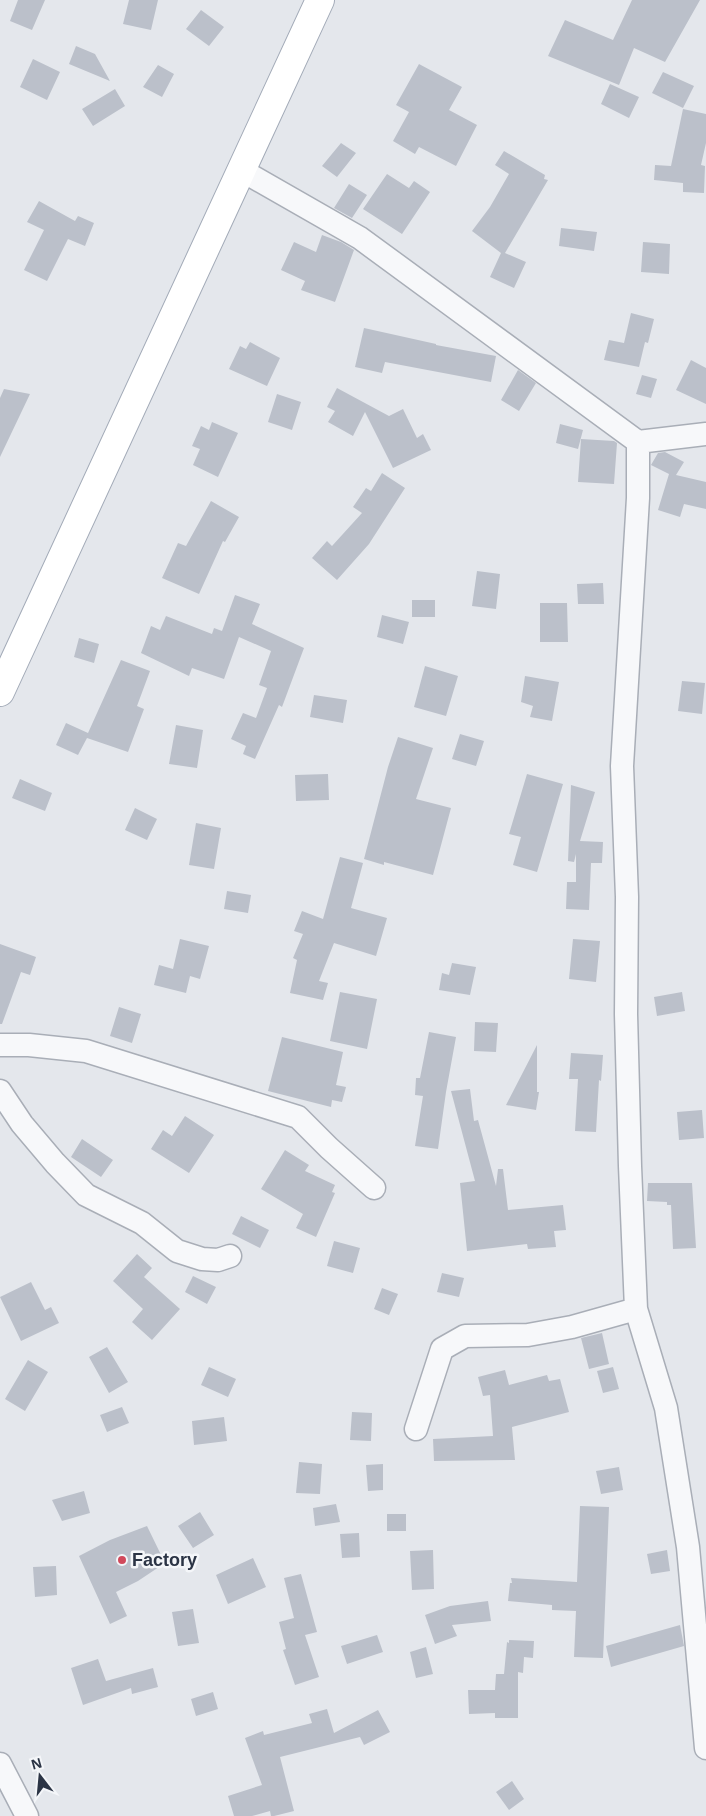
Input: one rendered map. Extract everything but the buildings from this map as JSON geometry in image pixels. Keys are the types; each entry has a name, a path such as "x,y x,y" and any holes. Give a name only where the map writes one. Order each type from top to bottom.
{"main road":[{"path":"0,692 320,0"}],"street":[{"path":"241,170 360,238 638,442 706,434"},
{"path":"638,442 638,498 622,766 627,897 627,1080 636,1309 666,1408 688,1548 706,1748"},
{"path":"0,1045 29,1045 86,1051 298,1118 374,1188"},
{"path":"0,1091 22,1124 55,1164 86,1196 142,1223 177,1251 218,1260 230,1256"},
{"path":"416,1430 442,1349 465,1336 528,1335 572,1327 636,1309"},
{"path":"0,1764 27,1816"}],"place":[{"name":"Factory","path":"122,1560"}]}
